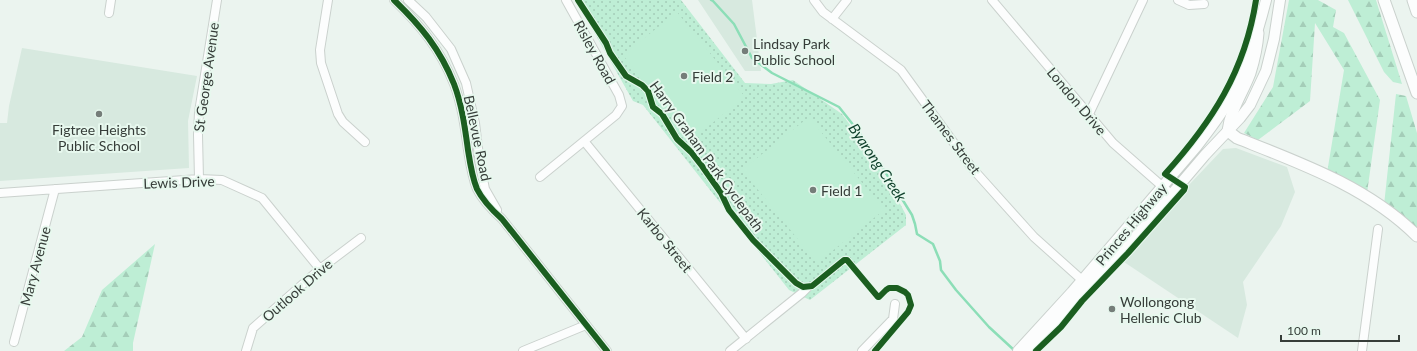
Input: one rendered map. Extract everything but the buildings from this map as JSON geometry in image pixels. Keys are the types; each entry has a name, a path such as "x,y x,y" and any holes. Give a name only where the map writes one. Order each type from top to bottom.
{"highway":[{"path":"1384,0 1417,93"},
{"path":"1413,0 1417,12"},
{"path":"1258,33 1256,49 1249,74 1230,118 1228,131 1237,138 1304,164 1348,187 1402,220 1417,236"}],"main road":[{"name":"Princes Highway","path":"1024,350 1197,146 1227,105 1244,70 1258,33 1266,0"},
{"name":"Princes Highway","path":"1024,350 1130,242 1250,105 1266,71 1274,39 1280,0"}],"street":[{"path":"109,13 111,0"},
{"name":"St George Avenue","path":"199,179 199,112 217,0"},
{"path":"328,0 320,50 320,64 338,114 343,122 364,142"},
{"name":"Bellevue Road","path":"394,0 417,23 439,53 454,85 464,122 471,168 477,189 491,209 502,219"},
{"name":"Bellevue Road","path":"408,0 426,17 451,49 466,83 475,123 485,189 502,219 607,351"},
{"name":"Risley Road","path":"566,0 619,95 622,106 616,115 584,141"},
{"name":"Thames Street","path":"814,0 823,12 901,70 972,168 1034,237 1082,280"},
{"path":"832,19 847,0"},
{"name":"London Drive","path":"992,0 1088,116 1113,143 1171,194"},
{"path":"1088,116 1143,0"},
{"path":"1178,0 1189,5 1204,4"},
{"path":"540,177 584,141"},
{"name":"Karbo Street","path":"584,141 746,339"},
{"name":"Lewis Drive","path":"0,193 199,179 222,180 262,198 320,269"},
{"name":"Mary Avenue","path":"14,342 55,189"},
{"path":"1362,351 1378,229"},
{"name":"Outlook Drive","path":"246,351 253,328 320,269 361,238"},
{"path":"730,351 807,288"},
{"path":"862,351 893,319 895,304"},
{"path":"523,351 586,325"}],"shaded area":[{"name":"Lindsay Park Public School","path":"698,0 752,0 761,71 745,71"},
{"name":"Figtree Heights Public School","path":"22,48 197,76 188,121 189,168 0,181 0,123 7,123 9,106"},
{"path":"1236,148 1287,167 1295,192 1281,226 1243,282 1247,305 1238,338 1124,262 1187,187 1223,149"}],"green space":[{"path":"576,0 681,0 745,83 771,84 793,80 842,114 878,163 883,180 897,198 906,215 906,225 810,300 789,290 643,105 633,101"},
{"path":"1289,0 1318,0 1336,10 1333,27 1344,33 1380,100 1367,193 1327,173 1344,70 1315,23 1310,101 1258,140 1244,133 1273,87"},
{"path":"1348,0 1376,0 1402,84 1393,82 1384,72"},
{"name":"Field 2","path":"677,12 745,97 691,140 623,55"},
{"path":"1396,94 1406,96 1417,133 1417,229 1384,205"},
{"name":"Field 1","path":"809,117 884,210 817,263 742,170"},
{"path":"155,244 133,343 133,351 64,351 82,337 102,290"}],"waterway":[{"name":"Byarong Creek","path":"711,0 734,24 752,58 772,73 839,107 866,141 912,215 917,234 933,244 940,261 941,270 956,290 989,327 1015,351"}],"cycle path":[{"path":"394,0 413,19 429,39 449,71 459,100 471,170 479,193 488,205 502,219 607,351"},
{"name":"Harry Graham Park Cyclepath","path":"578,0 606,43 610,53 626,76 642,85 648,91 653,107 662,114 677,139 691,152 702,166 721,193 729,210 753,240 796,283 803,287 812,286 844,260 847,260 878,297 889,288 897,288 908,295 911,305 908,312 875,351"},
{"path":"1036,351 1061,327 1082,301 1128,253 1184,190 1185,187 1165,174 1198,135 1212,115 1235,73 1251,26 1256,0"}],"place":[{"name":"Lindsay Park Public School","path":"745,51"},
{"name":"Field 2","path":"684,76"},
{"name":"Figtree Heights Public School","path":"99,114"},
{"name":"Field 1","path":"813,190"},
{"name":"Wollongong Hellenic Club","path":"1112,309"}]}
